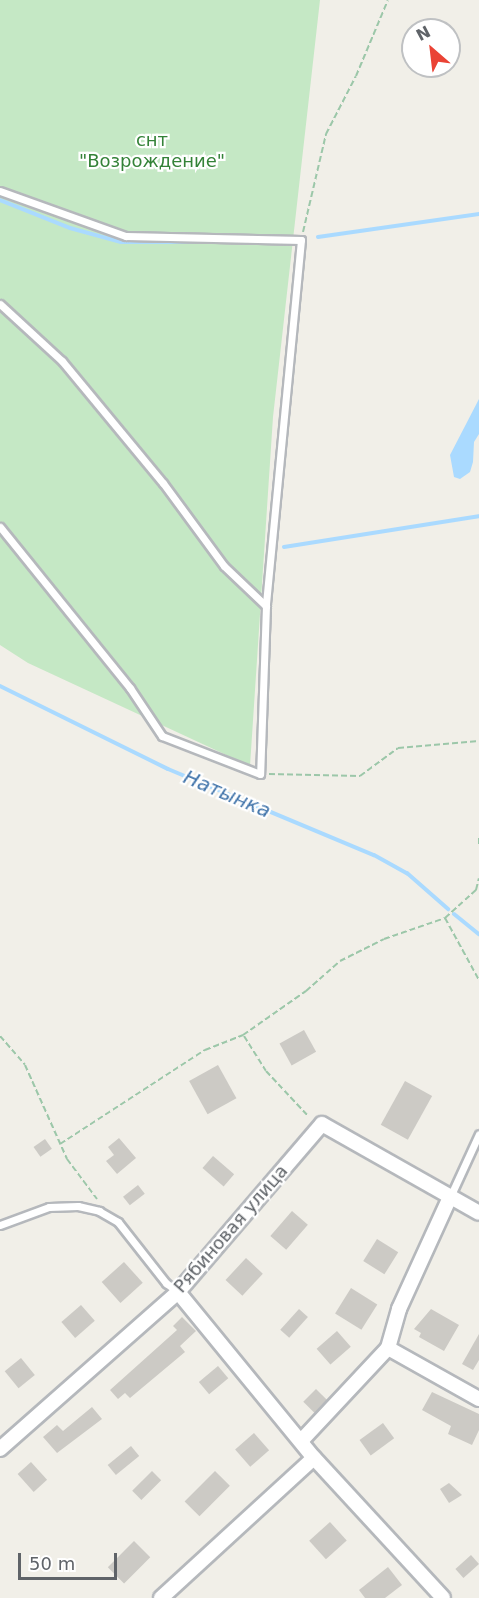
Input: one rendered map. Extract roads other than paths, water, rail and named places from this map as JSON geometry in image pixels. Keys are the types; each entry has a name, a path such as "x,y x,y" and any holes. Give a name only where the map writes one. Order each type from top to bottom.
{"street":[{"name":"Рябиновая улица","path":"0,1449 178,1292 322,1124 450,1197"},
{"path":"301,1441 388,1348 399,1309 450,1197 479,1213"},
{"path":"178,1292 314,1458 443,1598"},
{"path":"388,1348 479,1399"},
{"path":"162,1598 314,1458"}],"lane":[{"path":"0,191 126,236 301,240 267,606 260,774 162,736 130,688 0,528"},
{"path":"0,304 62,361 163,483 224,566 267,606"},
{"path":"450,1197 479,1134"},
{"path":"0,1225 49,1207 78,1206 99,1211 118,1222 166,1283 178,1292"}],"water":[{"path":"479,399 479,434 474,442 473,462 470,472 460,479 454,477 450,455"}],"waterway":[{"path":"0,200 70,228 121,242 271,242"},
{"path":"318,237 479,214"},
{"path":"284,547 479,516"},
{"name":"Натынка","path":"0,686 168,769 374,855 407,873 448,909"},
{"name":"Натынка","path":"454,914 479,934"}],"park label":[{"name":"снт \"Возрождение\"","path":"152,151"}]}
